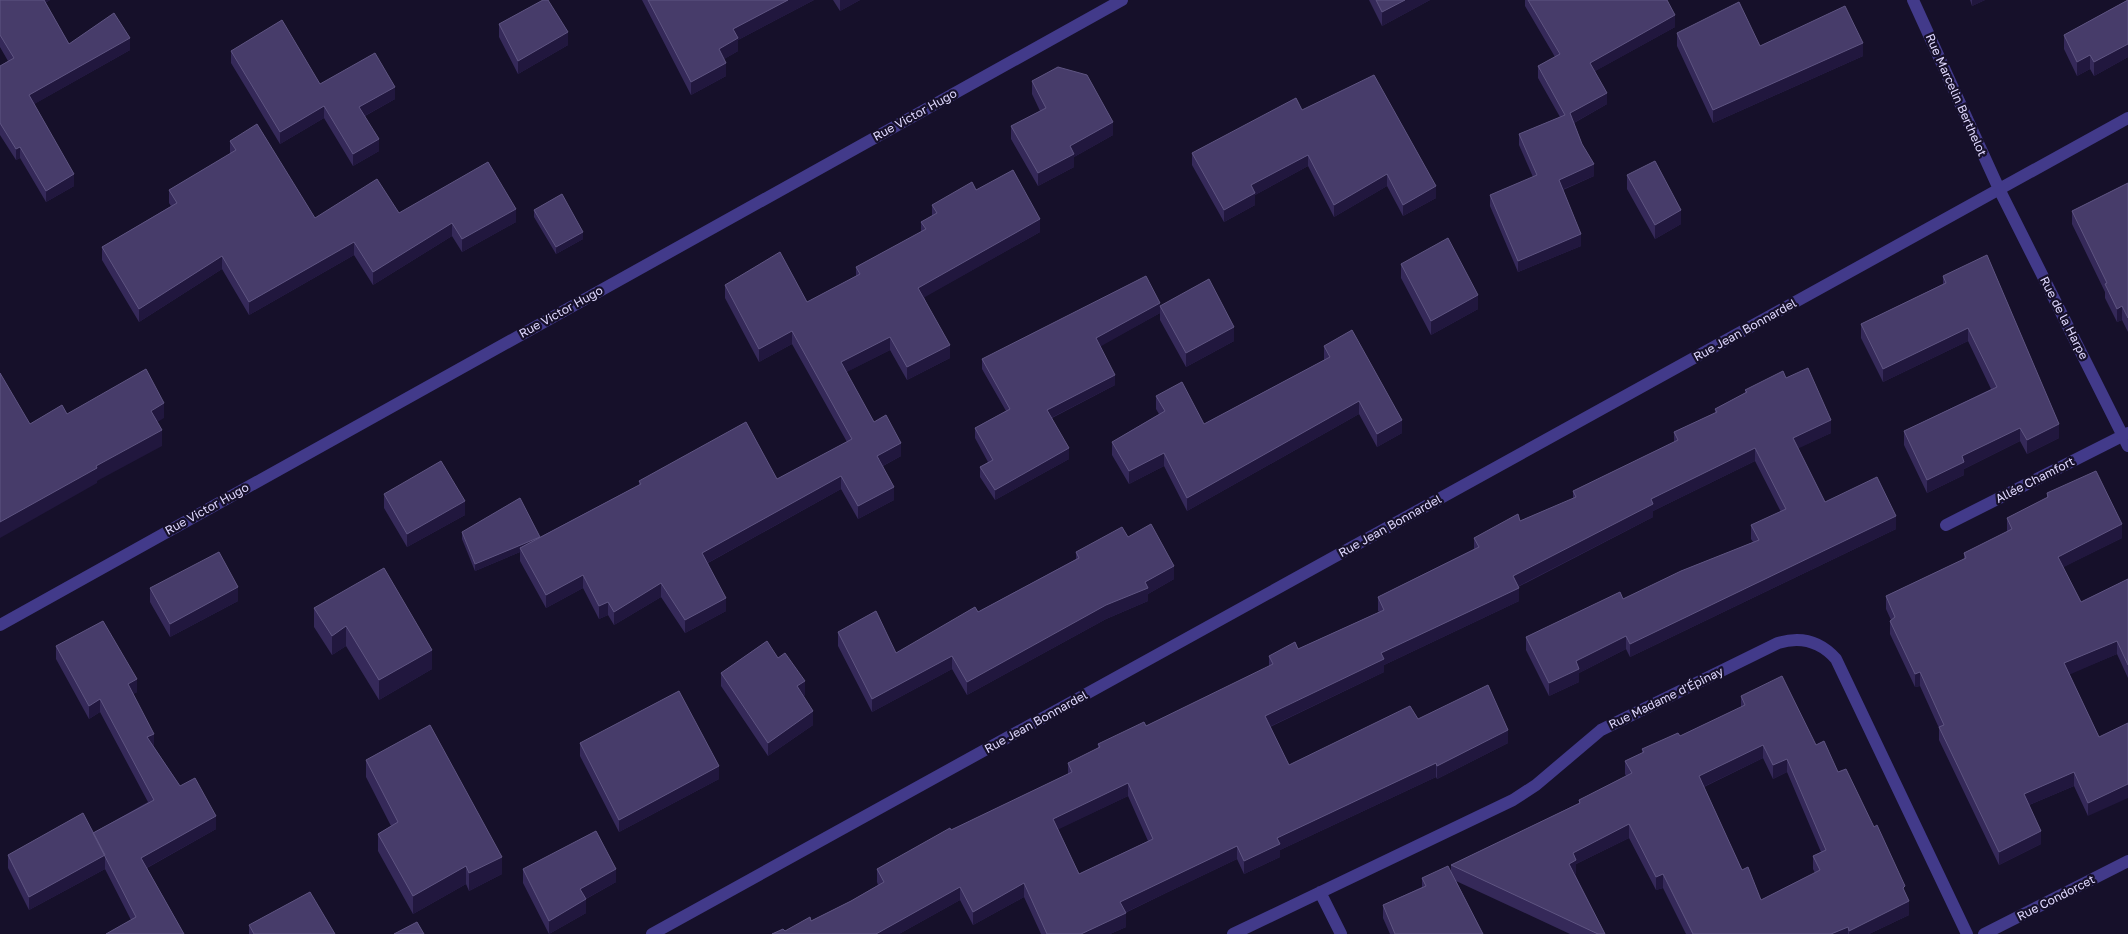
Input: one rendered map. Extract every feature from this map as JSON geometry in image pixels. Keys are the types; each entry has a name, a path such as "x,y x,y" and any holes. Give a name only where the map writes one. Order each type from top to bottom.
{"street":[{"name":"Rue Victor Hugo","path":"0,624 1122,0"},
{"name":"Rue Marcelin Berthelot","path":"1913,0 1999,190"},
{"name":"Rue Jean Bonnardel","path":"652,934 2128,118"},
{"name":"Rue de la Harpe","path":"1999,190 2126,438"},
{"name":"Allée Chamfort","path":"1946,525 2126,438"},
{"name":"Rue Madame d'Épinay","path":"1233,934 1513,800 1536,785 1600,730 1792,639 1816,643 1827,649 1836,659 1968,934"},
{"name":"Rue Condorcet","path":"1984,934 2128,861"},
{"path":"1320,892 1341,934"}],"building":[{"path":"0,0 44,0 69,44 114,13 130,38 29,95 74,174 46,191 20,147 16,149 0,123 0,66 14,58 0,35"},
{"path":"543,0 548,0 568,32 518,61 499,24"},
{"path":"648,0 788,0 733,29 738,38 719,49 726,63 691,82"},
{"path":"1376,0 1405,0 1382,12"},
{"path":"1528,0 1667,0 1675,15 1590,63 1607,93 1570,113 1582,144 1594,164 1559,180 1581,234 1518,261 1490,195 1537,175 1519,134 1565,115 1538,66 1560,54"},
{"path":"2128,0 2128,44 2094,62 2090,55 2077,62 2064,35"},
{"path":"1739,2 1760,46 1845,6 1863,43 1713,110 1677,33"},
{"path":"282,20 320,84 375,53 395,87 359,107 379,139 353,154 324,106 280,132 231,51"},
{"path":"1058,67 1087,75 1113,122 1070,146 1074,154 1038,173 1011,126 1046,108 1032,81"},
{"path":"1374,75 1436,186 1403,205 1387,174 1334,205 1308,155 1251,185 1255,193 1224,210 1192,153 1296,98 1302,110"},
{"path":"257,124 315,218 377,179 399,213 488,162 516,209 462,239 452,223 373,272 354,242 249,302 222,256 139,309 102,247 177,203 169,190 236,150 230,141"},
{"path":"1655,161 1681,210 1655,225 1627,175"},
{"path":"1013,170 1040,219 918,288 950,345 907,367 890,337 841,362 874,422 886,415 901,443 877,456 894,487 858,506 841,476 702,553 726,598 685,620 661,583 614,612 608,602 599,606 583,575 546,595 520,548 641,484 639,481 746,422 777,479 852,439 792,331 759,349 725,285 780,252 807,302 860,274 856,267 926,229 921,222 937,213 932,205 972,182 976,190"},
{"path":"2128,183 2128,318 2122,306 2117,309 2105,284 2107,283 2072,211"},
{"path":"562,194 583,232 556,247 534,210"},
{"path":"1448,238 1478,295 1431,321 1401,264"},
{"path":"1987,255 2059,424 2027,440 2020,428 1962,456 1964,462 1927,480 1904,431 1997,387 1968,328 1883,369 1861,324 1946,283 1943,276"},
{"path":"1146,276 1160,303 1096,338 1115,375 1047,410 1069,448 995,490 980,467 993,460 975,428 1010,409 982,359"},
{"path":"1209,279 1234,327 1186,353 1160,306"},
{"path":"1352,330 1402,420 1377,434 1359,401 1187,498 1164,453 1129,471 1112,442 1165,411 1156,396 1182,382 1204,424 1330,357 1324,346"},
{"path":"1808,368 1831,420 1793,438 1825,502 1877,477 1896,516 1630,644 1626,636 1576,661 1579,669 1549,683 1526,637 1620,592 1623,599 1681,571 1759,540 1751,525 1786,509 1755,448 1651,499 1653,504 1513,576 1519,588 1381,653 1384,659 1265,716 1289,765 1410,706 1418,719 1488,685 1508,730 1437,766 1436,763 1277,838 1280,844 1244,861 1237,846 1120,902 1126,913 1081,934 1047,934 1024,883 973,912 960,887 876,934 772,934 783,929 785,931 810,917 811,921 884,882 877,869 950,828 951,830 1072,772 1068,763 1100,747 1098,744 1144,722 1146,726 1273,664 1269,656 1295,642 1298,649 1384,610 1378,597 1479,547 1474,538 1518,514 1520,521 1576,497 1573,491 1678,440 1674,432 1717,412 1715,409 1747,392 1745,390 1783,371 1786,378","holes":["1128,783 1153,839 1079,874 1053,819"]},
{"path":"146,369 164,403 151,411 162,430 0,522 0,373 30,424 62,405 67,414"},
{"path":"441,461 465,501 407,534 384,494"},
{"path":"2096,471 2122,524 2058,557 2081,602 2128,579 2128,665 2117,641 2064,663 2099,737 2128,723 2128,784 2088,803 2074,772 2024,794 2041,831 1999,852 1939,727 1944,725 1920,672 1915,674 1890,621 1895,617 1886,596 1966,558 1964,553 2012,529 2007,518 2048,497 2047,493"},
{"path":"520,498 540,537 475,564 462,532"},
{"path":"1151,524 1174,566 1145,582 1148,588 1106,605 967,682 952,656 872,699 838,632 876,611 896,653 975,607 978,612 1079,558 1076,552 1122,527 1128,537"},
{"path":"219,552 238,587 170,624 150,588"},
{"path":"384,568 432,650 379,680 346,626 332,636 314,608"},
{"path":"103,621 137,679 128,684 154,734 147,737 180,786 195,778 216,816 141,858 184,934 106,934 136,917 93,833 154,800 100,699 89,706 56,646"},
{"path":"767,641 778,658 785,653 805,681 797,686 813,711 768,743 721,673"},
{"path":"1782,676 1816,745 1824,741 1838,772 1846,769 1874,827 1877,825 1905,886 1903,888 1909,901 1849,931 1848,927 1831,934 1693,934 1663,874 1656,877 1629,824 1573,853 1576,860 1569,864 1605,934 1598,934 1451,865 1580,803 1579,800 1632,773 1625,761 1644,752 1642,749 1678,733 1680,736 1745,705 1741,696","holes":["1763,745 1773,765 1787,759 1826,850 1813,856 1820,870 1761,900 1748,867 1742,870 1699,776"]},
{"path":"679,691 719,766 619,820 580,743"},
{"path":"430,725 502,857 469,873 466,866 413,896 378,834 398,822 366,760"},
{"path":"83,813 105,855 29,897 8,855"},
{"path":"596,831 616,869 580,889 586,899 549,921 523,869"},
{"path":"1448,866 1483,934 1395,934 1383,905 1426,886 1422,878"},
{"path":"310,892 335,934 254,934 249,925"},
{"path":"417,922 424,934 394,934"}]}
